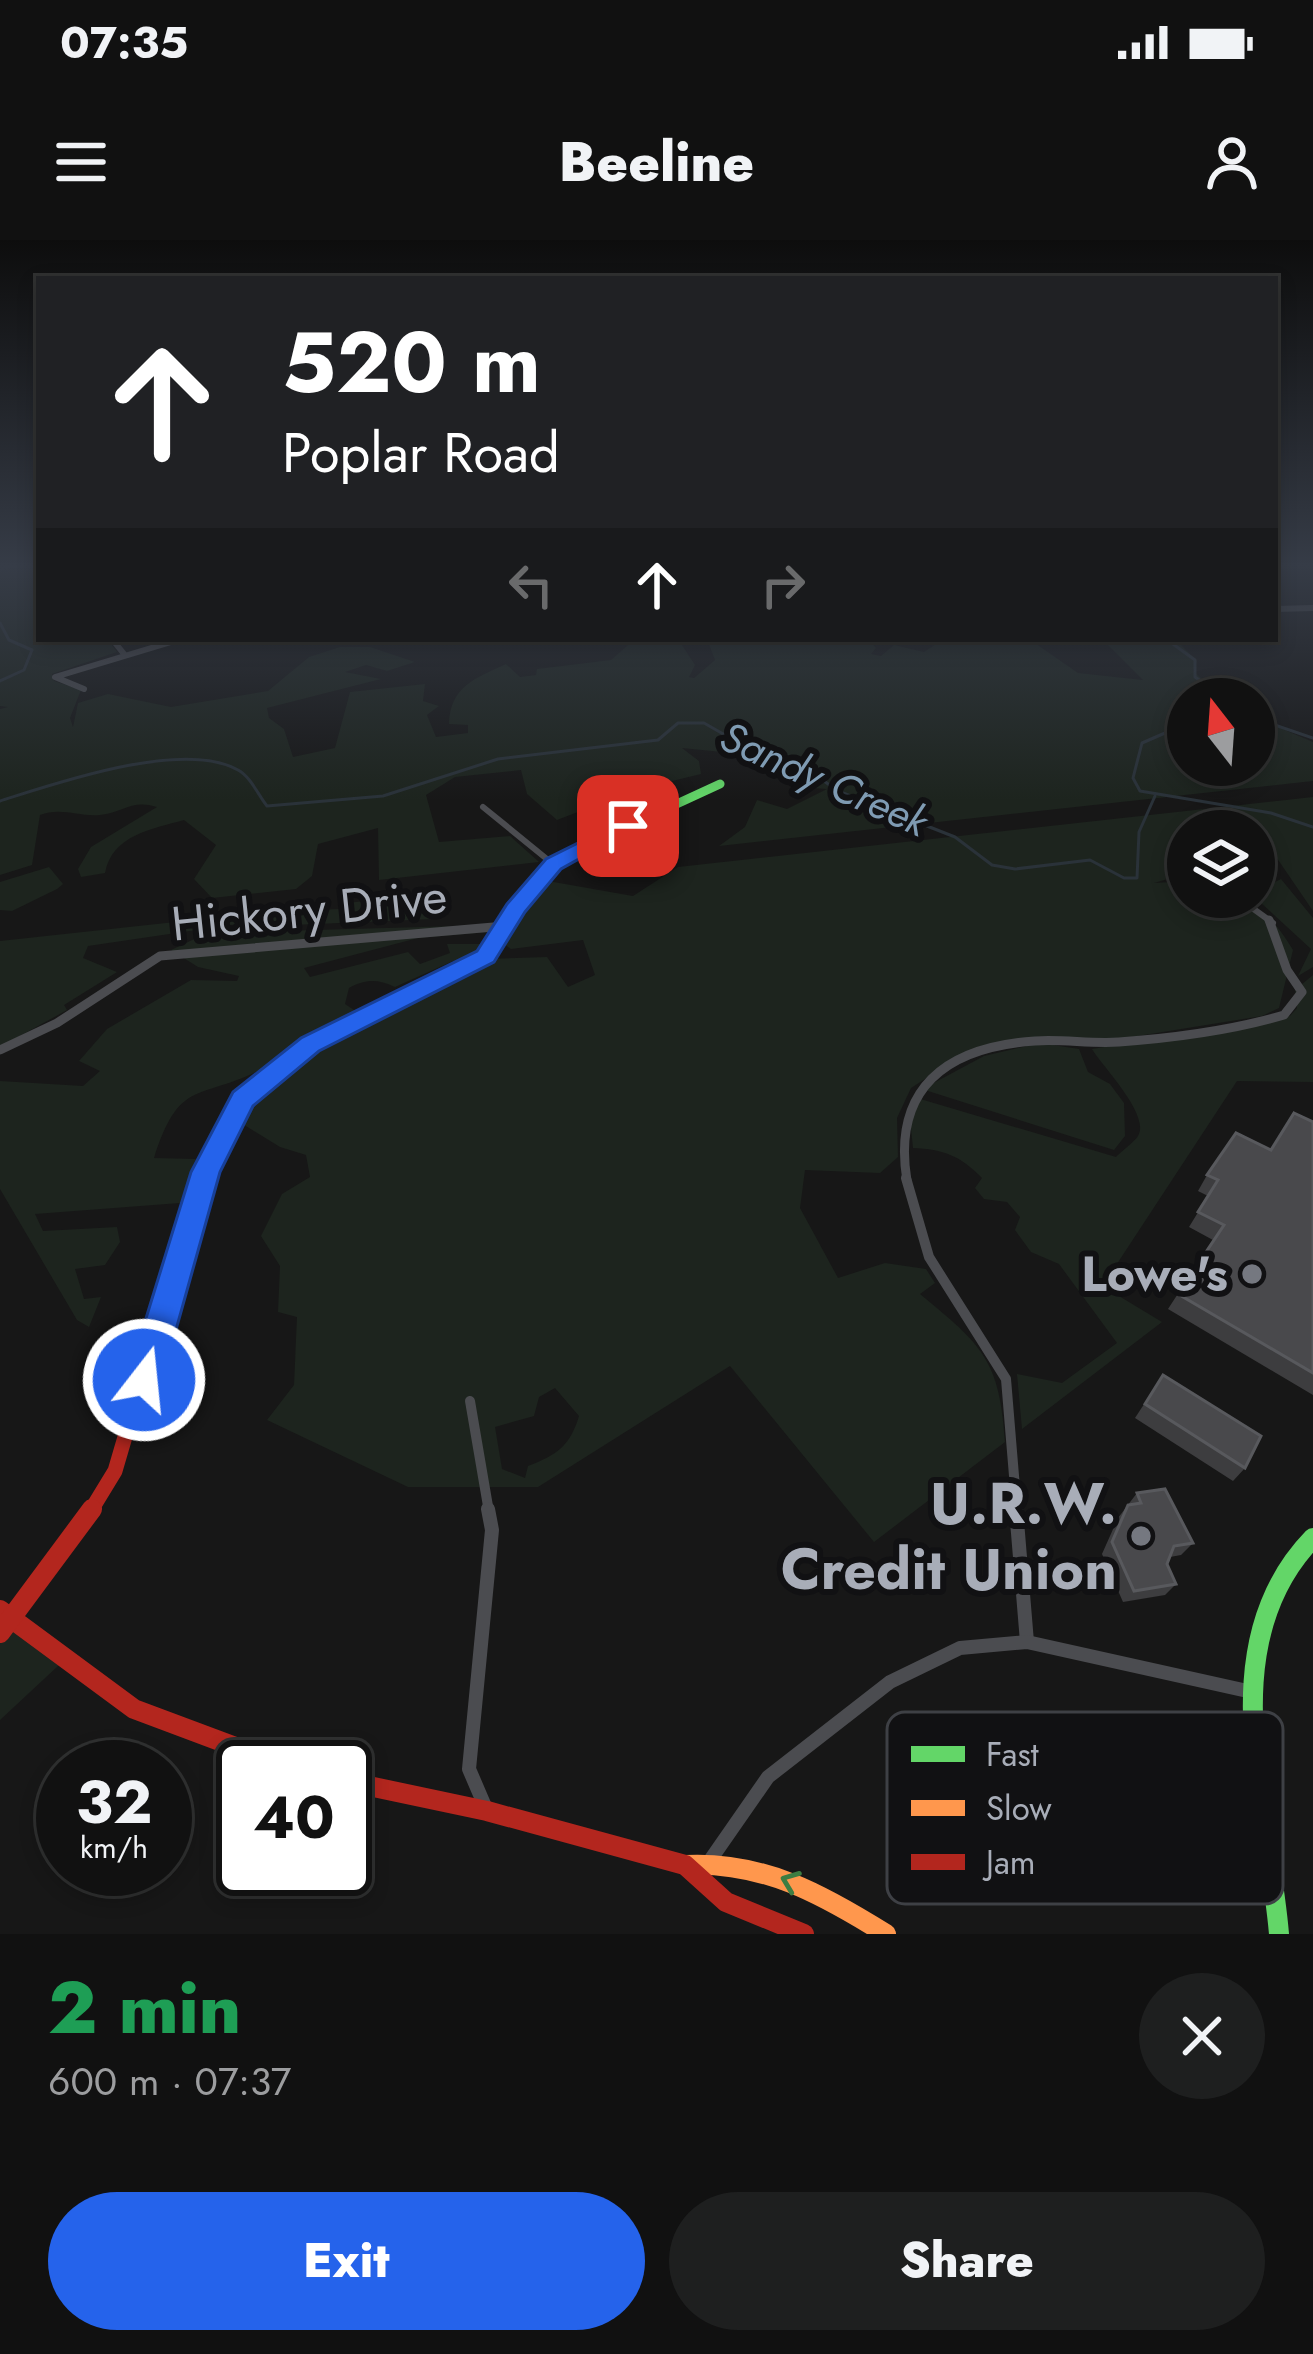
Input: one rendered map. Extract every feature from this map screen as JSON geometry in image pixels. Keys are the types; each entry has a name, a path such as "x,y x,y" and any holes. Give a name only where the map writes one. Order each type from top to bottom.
{"street":[{"path":"115,643 124,654"},
{"path":"84,689 55,676 166,643"},
{"path":"0,1633 5,1615 85,1528 125,1447 206,1172 243,1099 310,1045 483,958 553,864 720,784"},
{"path":"483,807 553,864"},
{"path":"1027,1642 1006,1379 936,1271 920,1234 905,1147 908,1104 919,1088 953,1066 1011,1044 1121,1042 1284,1015 1302,992 1287,970 1277,930 1268,918"},
{"name":"Hickory Drive","path":"0,1050 57,1023 160,956 505,926"},
{"path":"470,1401 492,1530 469,1769 487,1811"},
{"path":"1255,1712 1256,1643 1273,1586 1296,1551 1313,1538"},
{"path":"5,1615 134,1709 217,1740"},
{"path":"711,1859 768,1778 890,1682 960,1648 1027,1642 1252,1692"},
{"path":"372,1787 487,1811 685,1865 726,1903 804,1934"},
{"path":"685,1865 711,1859 811,1889 886,1934"},
{"path":"1278,1904 1279,1934"}],"shaded area":[{"path":"0,643 110,643 117,652 52,674 54,681 81,690 70,718 73,727 78,703 108,694 171,707 268,691 309,657 340,647 370,647 415,662 387,671 366,665 345,672 381,679 267,708 269,718 284,729 293,757 335,748 350,692 425,684 423,701 439,706 427,715 436,737 468,733 468,725 449,724 454,701 475,679 506,664 520,677 536,675 537,669 611,660 630,643 681,643 695,665 689,677 694,678 715,660 709,643 872,643 876,648 871,654 881,656 894,645 924,652 938,643 1035,643 1078,673 1143,680 1106,643 1179,643 1197,661 1193,671 1201,678 1167,678 1167,786 1267,786 719,846 745,827 757,800 787,809 827,789 798,787 742,754 682,748 699,761 701,774 623,793 648,814 633,820 609,800 557,820 527,794 521,770 455,777 426,795 439,842 510,836 539,862 379,880 378,828 318,844 312,876 296,889 212,898 194,879 216,845 184,820 135,836 116,850 105,873 81,877 78,869 91,847 157,807 141,804 100,815 40,815 32,865 0,875 0,709 8,707 0,706"},
{"path":"1275,726 1313,742 1313,781 1275,785"},
{"path":"1313,797 1313,911 1275,855 1275,810 1195,810"},
{"path":"1167,813 1167,879 1154,883 1167,882 1167,918 1268,918 1293,950 1279,1008 1262,1016 1113,1040 1032,1039 959,1057 911,1088 897,1118 898,1157 880,1173 805,1170 800,1208 838,1278 885,1263 926,1269 935,1283 920,1294 973,1342 998,1391 1005,1442 874,1542 730,1366 538,1487 408,1487 267,1420 294,1385 297,1317 278,1312 280,1266 261,1236 282,1194 310,1177 306,1155 280,1147 236,1120 258,1088 280,1069 487,959 547,957 568,987 595,975 583,940 511,949 502,943 548,881 633,896 678,867","holes":["555,1388 579,1416 571,1435 555,1453 528,1466 525,1478 502,1469 495,1427 534,1416 539,1397"]},
{"path":"49,867 63,884 12,911 0,910 0,882"},
{"path":"1281,879 1313,918 1313,967 1298,976 1311,949 1275,916 1275,882"},
{"path":"436,893 445,910 434,919 269,926 259,920 267,912 340,909 347,903"},
{"path":"249,914 244,923 88,946 83,958 117,972 64,1005 67,1010 0,1047 0,941"},
{"path":"492,925 490,932 418,938 304,968 310,977 408,952 420,964 450,953 447,944 489,944 466,963 453,961 395,987 372,981 349,988 345,1004 357,1012 272,1064 182,1103 154,1158 196,1159 180,1203 35,1214 43,1231 117,1227 120,1242 105,1265 75,1269 84,1299 101,1297 89,1327 77,1320 0,1189 0,1081 83,1086 100,1071 79,1061 107,1029 191,980 237,981 239,976 198,967 171,950 207,933"},
{"path":"1313,975 1313,1082 1237,1081 1109,1276 1114,1293 1162,1322 1022,1429 1017,1374 1062,1383 1117,1343 1059,1264 1031,1252 1015,1230 1020,1217 1007,1202 984,1199 975,1188 982,1178 974,1170 951,1155 913,1148 910,1119 917,1098 1116,1157 1138,1136 1138,1116 1092,1049 1290,1016 1297,1008 1295,990"},
{"path":"1040,1043 1079,1049 1088,1072 1110,1084 1124,1103 1125,1136 1114,1150 928,1091 928,1086 984,1056"},
{"path":"0,1618 59,1665 0,1720"}],"building":[{"name":"Lowe's","path":"1294,1113 1313,1122 1313,1373 1178,1294 1224,1225 1198,1212 1218,1180 1207,1175 1236,1133 1271,1150"},
{"path":"1163,1375 1261,1436 1245,1468 1145,1404"},
{"name":"U.R.W. Credit Union","path":"1165,1489 1193,1543 1174,1546 1167,1564 1176,1584 1134,1591 1112,1542 1128,1505 1141,1503 1137,1493"}],"waterway":[{"name":"Sandy Creek","path":"0,681 24,670 32,650 16,643"},
{"path":"1172,643 1195,660 1196,678"},
{"name":"Sandy Creek","path":"0,801 120,767 186,759 238,770 267,806 383,796 498,759 658,740 678,723 704,723 732,739 790,757 838,791 955,837 992,865 1015,869 1090,860 1124,878 1137,878 1139,832 1155,796"},
{"path":"1275,725 1313,738"},
{"name":"Sandy Creek","path":"1167,732 1142,743 1133,778 1140,791 1271,813 1313,827"}],"traffic: fast":[{"path":"200,1181 232,1114 283,1060 485,957 539,879 566,855 720,784"},
{"path":"1253,1712 1254,1665 1262,1621 1277,1580 1313,1538"},
{"path":"1276,1904 1279,1934"}],"traffic: slow":[{"path":"685,1865 713,1863 766,1872 815,1892 886,1934"}],"traffic: jam":[{"path":"0,1633 71,1544 115,1471 200,1181"},
{"path":"0,1610 134,1709 217,1740"},
{"path":"372,1787 487,1811 685,1865 726,1902 804,1934"}],"place":[{"name":"Lowe's","path":"1252,1274"},
{"name":"U.R.W. Credit Union","path":"1141,1536"}],"route":[{"path":"144,1380 196,1199 231,1116 243,1099 274,1069 310,1045 486,956 515,909 553,864 628,826"}]}
